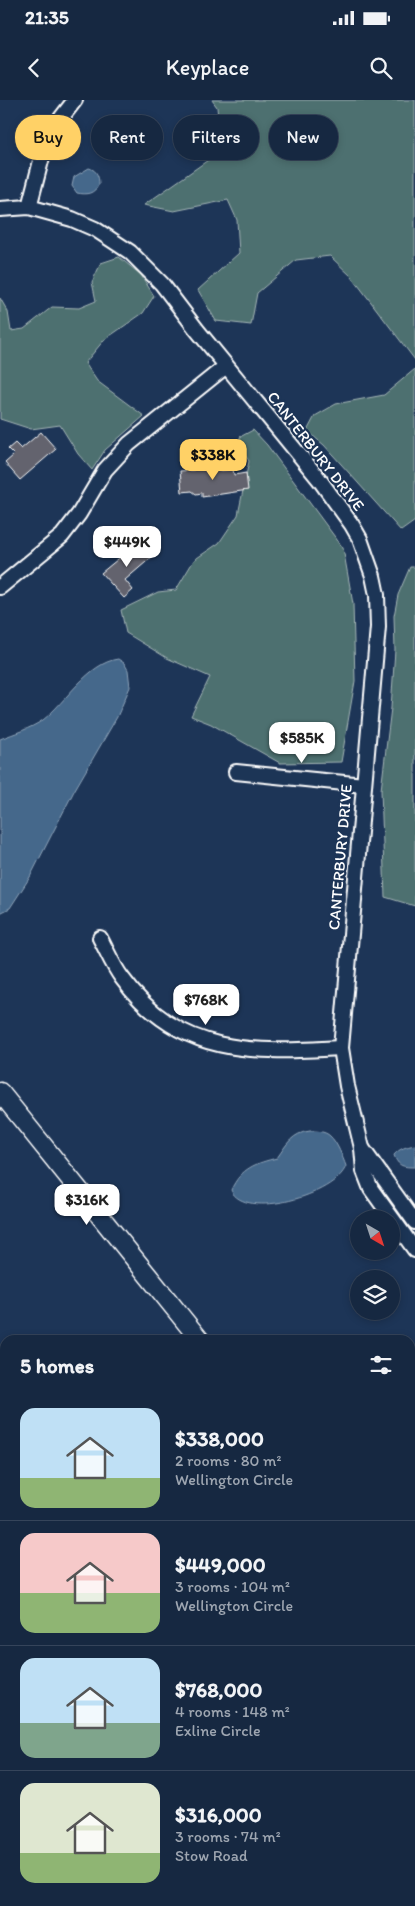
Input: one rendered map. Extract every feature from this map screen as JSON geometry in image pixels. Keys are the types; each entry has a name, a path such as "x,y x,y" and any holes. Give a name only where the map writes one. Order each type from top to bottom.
{"street":[{"path":"29,207 51,131 74,100"},
{"name":"CANTERBURY DRIVE","path":"0,209 29,207 72,219 95,229 130,252 162,284 226,366 319,479 352,525 369,562 377,595 378,611 341,1048 347,1086 362,1148 364,1171 371,1189 386,1210"},
{"path":"0,587 62,536 79,514 104,470 129,444 226,366"},
{"path":"236,772 364,785"},
{"path":"100,938 120,977 134,993 153,1012 184,1032 200,1039 239,1050 294,1051 341,1048"},
{"path":"0,1092 196,1335"},
{"name":"CANTERBURY DRIVE","path":"362,1148 411,1217"},
{"name":"CANTERBURY DRIVE","path":"400,1229 415,1250"}],"green space":[{"path":"212,100 415,100 415,360 352,277 330,256 296,260 257,293 251,325 216,321 198,290 239,253 237,220 228,200 174,211 144,205 208,160 259,160 259,115 218,115 217,107"},
{"path":"119,257 141,275 154,296 143,313 104,340 85,363 97,381 144,416 105,450 92,470 78,454 60,425 31,429 0,419 0,298 8,312 11,331 24,329 52,307 79,308 96,301 92,282 101,263"},
{"path":"415,369 415,521 401,531 324,445 307,431 315,416 336,404 384,395"},
{"path":"253,430 267,445 343,548 353,604 355,681 341,762 280,763 211,724 191,716 210,677 167,658 126,633 121,610 158,592 176,590 194,560 219,543 238,515 249,461 240,447 240,437"},
{"path":"410,567 415,567 415,906 385,897 381,790 391,708 395,650 394,616 398,595"}],"water":[{"path":"89,168 97,174 99,184 90,193 77,193 72,186 74,177"},
{"path":"118,659 124,663 128,670 130,687 117,717 74,791 30,877 10,908 0,913 0,739 43,720 87,675 107,662"},
{"path":"310,1131 326,1133 335,1142 346,1166 339,1177 309,1195 270,1204 253,1203 239,1199 231,1190 239,1176 244,1172 262,1162 277,1158 294,1137"},
{"path":"415,1145 415,1167 400,1164 394,1155 401,1149"}],"building":[{"path":"41,432 56,449 20,480 5,463 14,455 8,449 15,443 21,449"},
{"path":"218,464 218,471 233,469 234,475 246,473 248,490 202,497 202,493 182,492 180,471 194,470 194,467"},
{"path":"140,541 153,556 125,580 133,590 124,598 101,573"}]}
